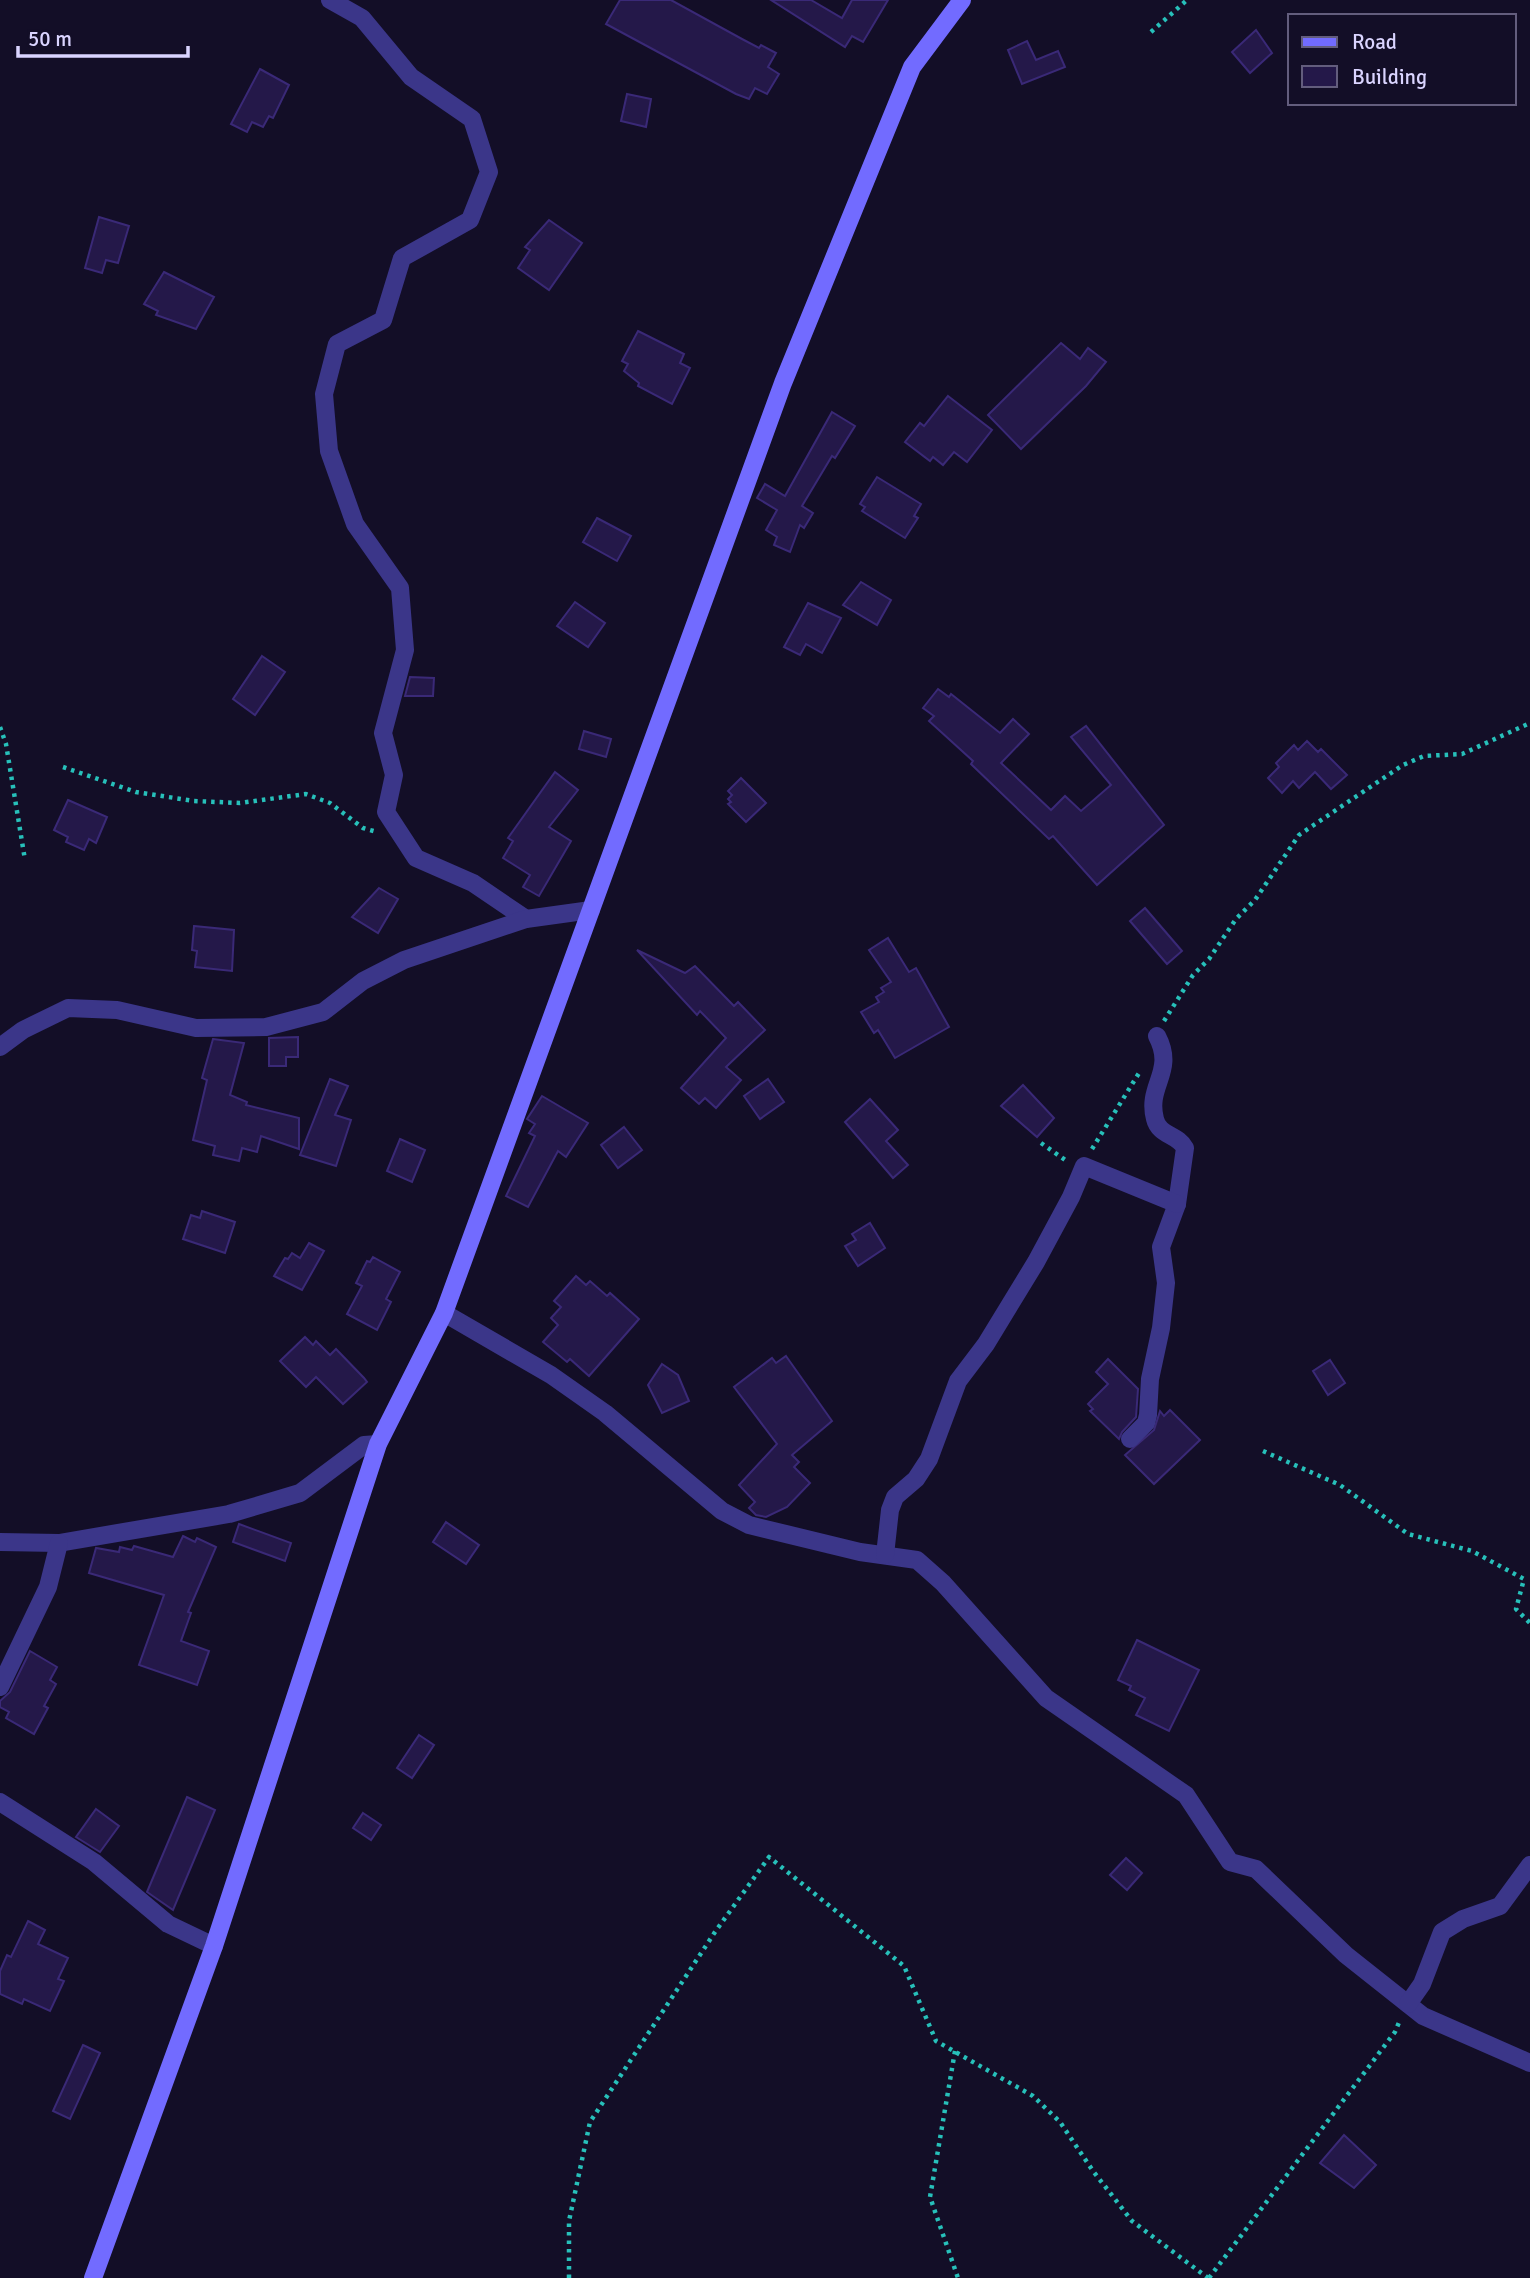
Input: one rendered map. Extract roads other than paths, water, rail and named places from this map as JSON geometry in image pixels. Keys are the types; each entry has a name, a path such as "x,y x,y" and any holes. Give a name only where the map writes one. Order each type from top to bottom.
{"street":[{"path":"330,0 362,18 411,77 472,119 489,172 470,220 402,258 383,320 337,344 324,394 329,451 355,524 400,588 405,650 383,733 394,775 386,813 416,858 473,883 526,919"},
{"path":"93,2278 214,1947 379,1444 444,1313 783,383 912,67 962,0"},
{"path":"0,1047 23,1030 68,1008 117,1010 196,1028 266,1027 323,1012 363,981 404,960 526,919 591,911"},
{"path":"1130,1439 1146,1423 1148,1415 1150,1379 1161,1328 1166,1283 1161,1247 1177,1204 1185,1149 1178,1139 1160,1130 1156,1123 1152,1101 1165,1063 1157,1036"},
{"path":"885,1555 890,1510 895,1497 916,1479 929,1459 958,1381 986,1344 1042,1253 1084,1166 1177,1204"},
{"path":"444,1313 551,1375 605,1413 722,1511 749,1525 917,1560 943,1583 1046,1698 1186,1795 1230,1862 1256,1869 1346,1955 1423,2017 1530,2063"},
{"path":"0,1542 59,1543 229,1514 300,1493 364,1446 379,1444"},
{"path":"0,1687 19,1653 48,1587 59,1543"},
{"path":"0,1802 94,1862 168,1924 214,1947"},
{"path":"1408,2004 1422,1984 1442,1932 1463,1919 1500,1906 1530,1865"}]}
